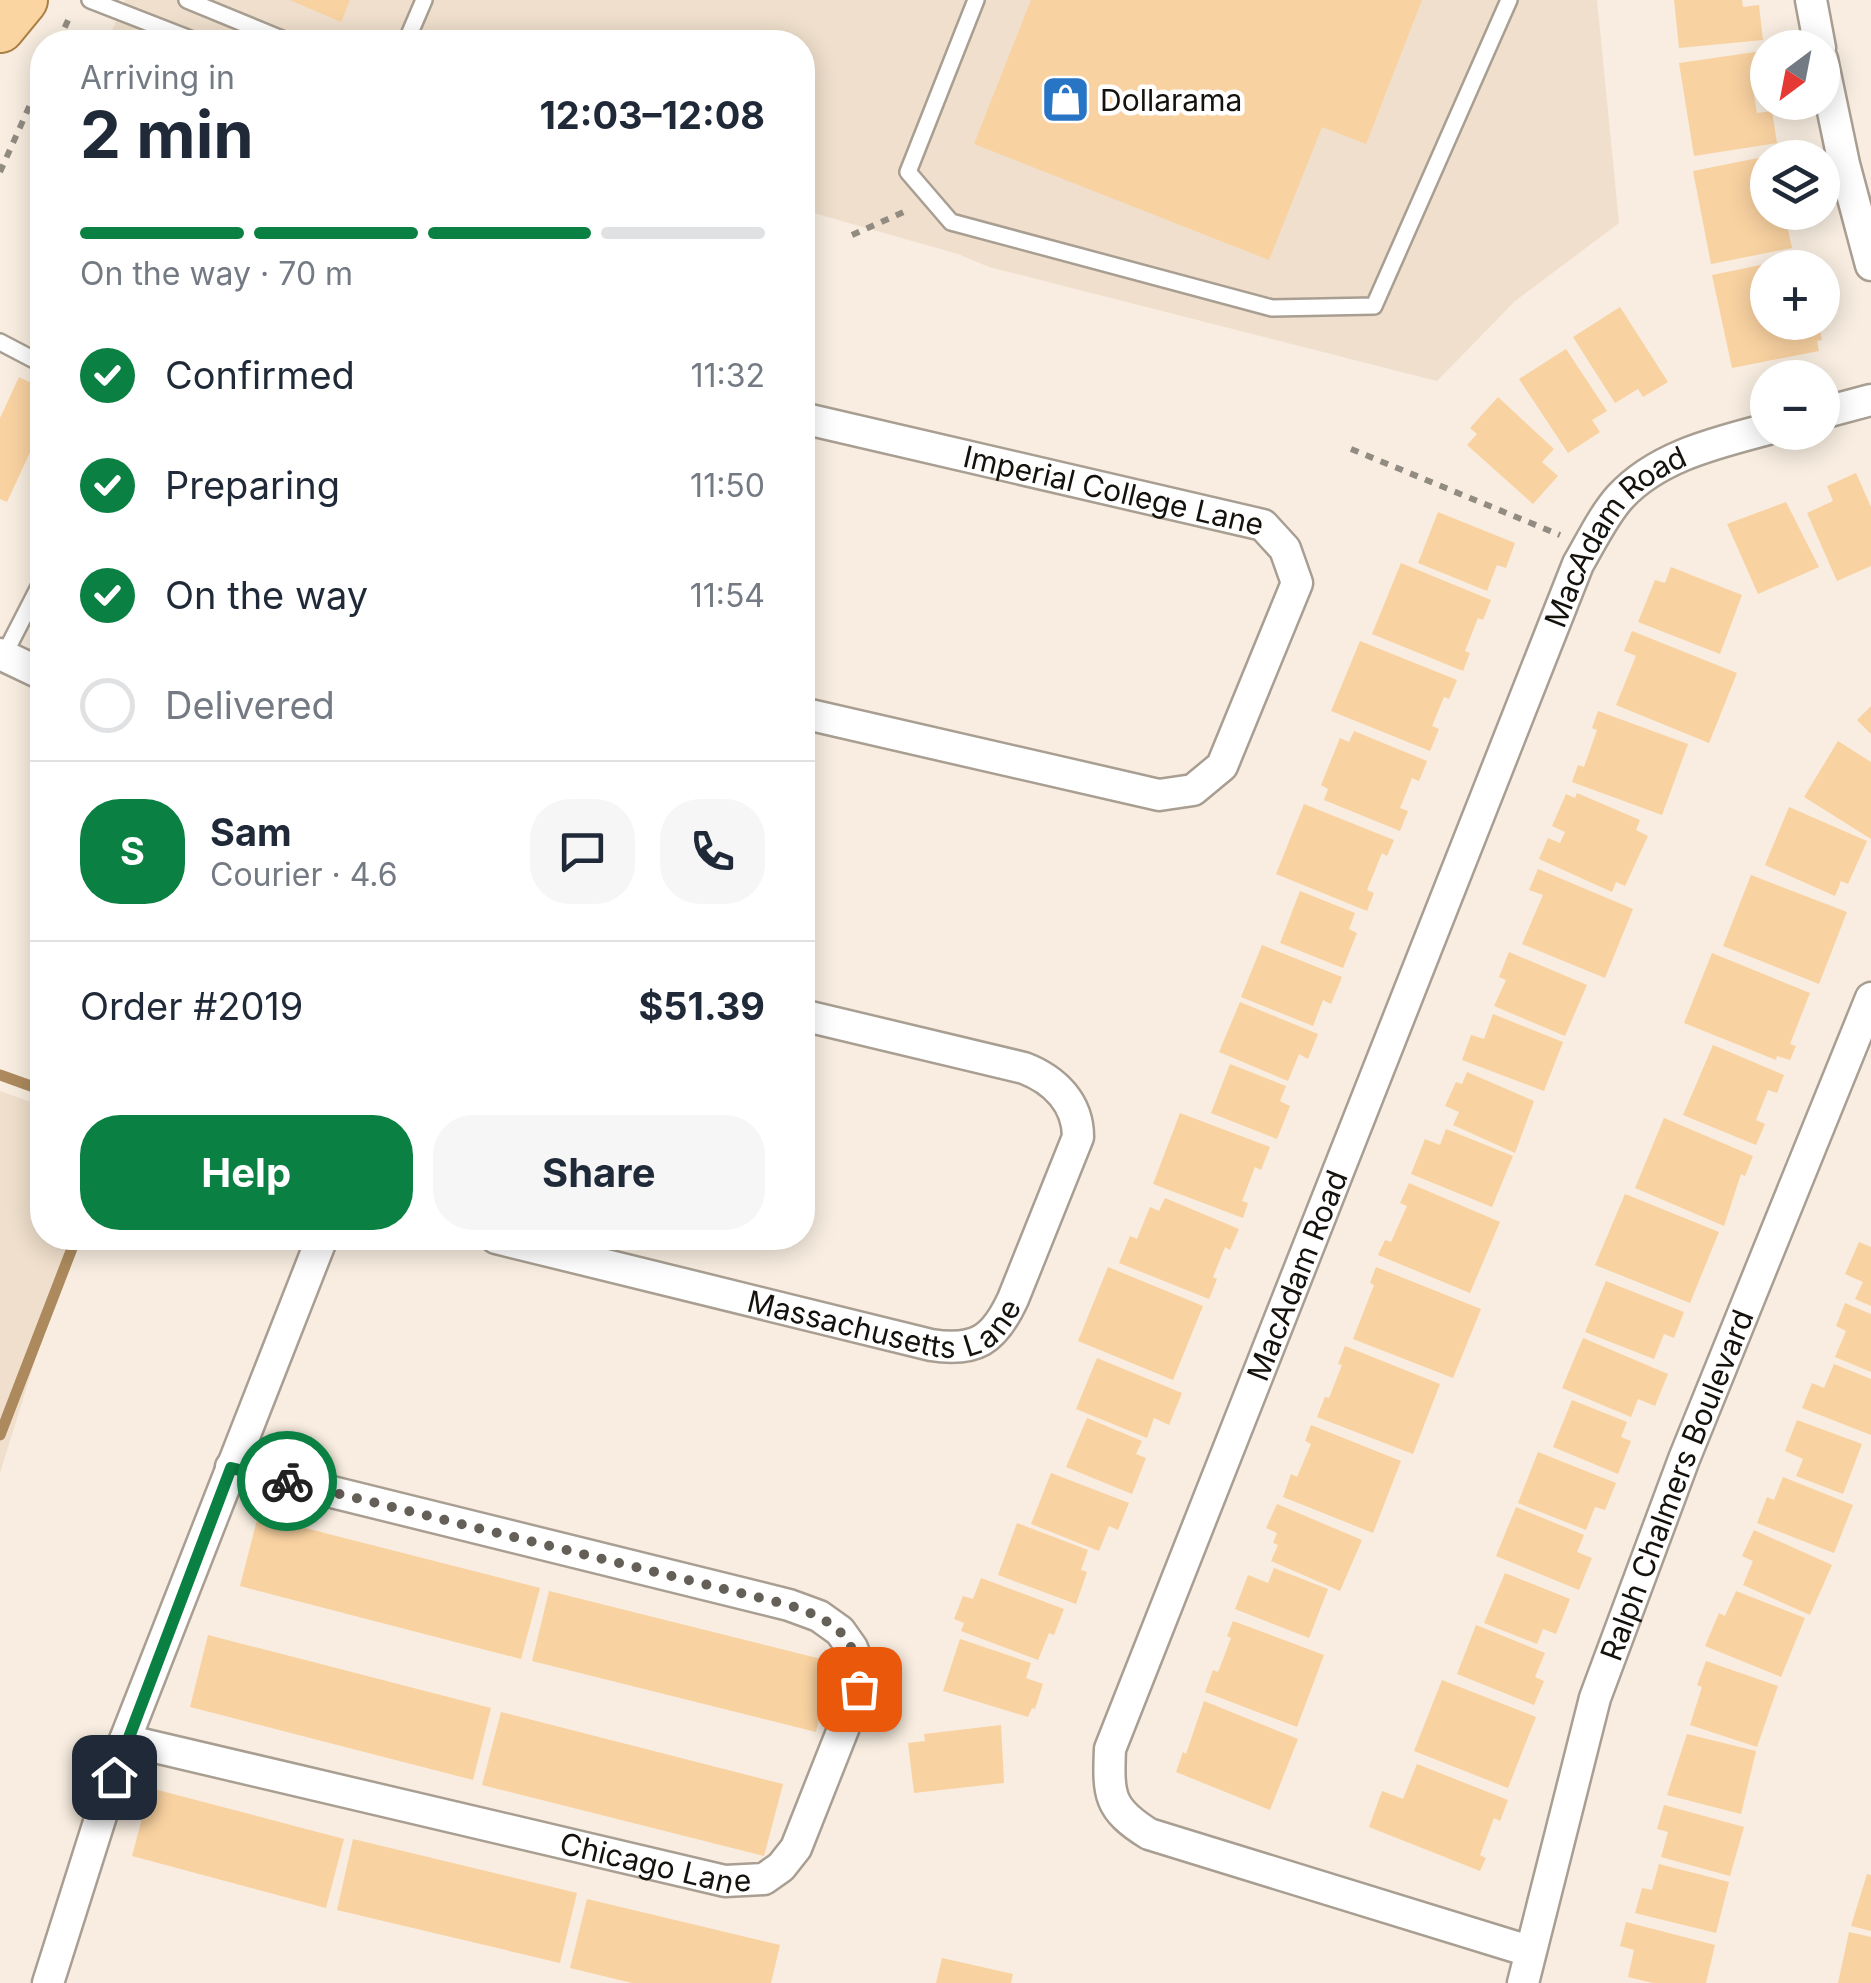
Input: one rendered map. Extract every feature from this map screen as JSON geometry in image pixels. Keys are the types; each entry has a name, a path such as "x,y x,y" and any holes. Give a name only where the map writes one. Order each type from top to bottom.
{"main road":[{"path":"0,28 24,0"}],"street":[{"path":"1810,0 1816,30"},
{"path":"1835,120 1871,265"},
{"path":"1840,409 1871,400"},
{"name":"Imperial College Lane","path":"815,421 1264,526 1285,550 1297,583 1222,766 1192,790 1159,795 815,716"},
{"name":"MacAdam Road","path":"1529,1951 1150,1834 1122,1817 1108,1786 1110,1750 1578,564 1619,498 1654,468 1750,434"},
{"path":"2,655 30,668"},
{"name":"Ralph Chalmers Boulevard","path":"1523,1983 1595,1698 1684,1459 1871,998"},
{"name":"Massachusetts Lane","path":"545,1250 931,1345 965,1347 992,1334 1004,1319 1078,1136 1078,1119 1070,1104 1042,1075 1024,1068 815,1018"},
{"path":"48,1983 126,1740 317,1250"},
{"name":"Chicago Lane","path":"126,1740 726,1881 764,1879 789,1858 843,1732 859,1689 859,1666 840,1631 819,1616 789,1605 231,1468"}],"lane":[{"path":"90,0 167,30"},
{"path":"187,0 261,30"},
{"path":"411,30 424,0"},
{"path":"976,0 908,172 951,222 1272,308 1374,306 1508,0"},
{"path":"0,342 30,358"},
{"path":"2,655 30,603"}],"path":[{"path":"64,30 78,0"},
{"path":"0,172 30,105"},
{"path":"852,234 932,200"},
{"path":"1351,449 1588,547"}],"shaded area":[{"path":"125,0 1597,0 1619,223 1515,301 1437,381 989,267 958,254 815,213 815,30 112,30"},
{"path":"0,1091 30,1102 30,1250 69,1250 0,1473"}],"building":[{"path":"290,0 350,0 341,22"},
{"path":"1031,0 1422,0 1366,144 1322,127 1269,260 974,144"},
{"path":"1674,0 1742,0 1743,7 1759,5 1762,30 1750,30 1750,41 1679,48"},
{"path":"1750,53 1750,120 1773,120 1777,140 1750,140 1750,147 1694,156 1679,63"},
{"path":"1750,160 1750,230 1788,230 1792,248 1750,250 1750,256 1711,264 1693,171"},
{"path":"1750,267 1750,340 1822,340 1817,341 1819,351 1750,360 1750,364 1732,368 1712,275"},
{"path":"1620,307 1668,382 1643,397 1638,389 1615,403 1573,337"},
{"path":"1566,349 1607,411 1592,420 1600,432 1568,453 1519,379"},
{"path":"19,377 30,382 30,452 7,502 0,499 0,418"},
{"path":"1498,397 1554,449 1542,462 1558,476 1533,504 1467,445 1477,434 1470,428"},
{"path":"1856,473 1871,507 1871,566 1837,581 1807,513 1833,501 1827,486"},
{"path":"1786,502 1819,567 1758,594 1727,524"},
{"path":"1438,512 1515,543 1506,568 1497,565 1487,591 1418,563"},
{"path":"1401,563 1491,600 1483,620 1478,618 1465,651 1470,653 1463,671 1372,634"},
{"path":"1671,567 1742,595 1720,654 1638,622 1655,580 1665,583"},
{"path":"1632,631 1737,673 1709,743 1616,705 1636,656 1624,651"},
{"path":"1360,641 1457,680 1449,699 1444,697 1432,726 1439,729 1430,751 1331,711"},
{"path":"1871,706 1871,734 1857,720"},
{"path":"1598,711 1688,744 1662,815 1572,782 1578,765 1584,767 1597,730 1592,728"},
{"path":"1354,731 1427,761 1419,781 1412,778 1400,808 1408,811 1400,831 1324,800 1328,789 1321,785 1340,738 1349,742"},
{"path":"1838,741 1871,762 1871,839 1804,797"},
{"path":"1577,793 1640,820 1636,830 1648,836 1625,886 1616,882 1612,892 1539,859 1548,838 1560,843 1565,832 1552,826 1566,794 1575,798"},
{"path":"1304,804 1394,840 1387,856 1382,853 1367,890 1374,893 1367,911 1276,874"},
{"path":"1789,807 1867,841 1848,884 1841,881 1835,896 1765,865"},
{"path":"1538,869 1633,909 1605,978 1522,944 1543,895 1529,890"},
{"path":"1751,875 1847,912 1819,984 1723,946"},
{"path":"1300,891 1355,913 1349,929 1357,933 1343,968 1280,943"},
{"path":"1262,945 1342,977 1331,1004 1323,1000 1313,1026 1241,997"},
{"path":"1509,952 1587,985 1565,1036 1494,1006 1506,980 1499,977"},
{"path":"1712,953 1810,993 1790,1044 1796,1046 1790,1060 1777,1056 1776,1060 1684,1023"},
{"path":"1240,1002 1318,1034 1308,1059 1299,1054 1288,1081 1219,1052"},
{"path":"1493,1014 1563,1042 1544,1091 1462,1060 1471,1035 1484,1039"},
{"path":"1713,1045 1784,1075 1777,1093 1768,1090 1756,1120 1765,1124 1756,1145 1683,1115"},
{"path":"1230,1064 1286,1086 1280,1101 1290,1106 1277,1139 1211,1113"},
{"path":"1467,1072 1534,1101 1515,1153 1453,1125 1459,1112 1445,1106 1456,1082 1462,1084"},
{"path":"1180,1113 1270,1147 1261,1170 1255,1167 1242,1201 1248,1203 1243,1218 1153,1184"},
{"path":"1664,1118 1753,1156 1745,1176 1741,1174 1724,1226 1635,1188"},
{"path":"1446,1129 1513,1156 1492,1207 1411,1174 1425,1139 1440,1145"},
{"path":"1409,1183 1500,1222 1470,1293 1378,1255 1385,1240 1391,1242 1407,1206 1400,1203"},
{"path":"1625,1194 1719,1232 1690,1303 1595,1265"},
{"path":"1165,1198 1239,1229 1230,1250 1225,1247 1209,1299 1119,1263 1130,1236 1137,1239 1150,1207 1159,1211"},
{"path":"1859,1242 1871,1247 1871,1306 1855,1299 1863,1282 1845,1274"},
{"path":"1108,1267 1203,1306 1173,1380 1078,1341"},
{"path":"1376,1267 1481,1309 1453,1378 1353,1339 1374,1285 1370,1283"},
{"path":"1606,1281 1684,1312 1674,1338 1664,1334 1654,1359 1585,1332"},
{"path":"1845,1303 1871,1314 1871,1372 1835,1357 1846,1331 1836,1326"},
{"path":"1583,1338 1668,1374 1655,1406 1638,1399 1631,1417 1562,1388"},
{"path":"1345,1346 1440,1384 1413,1454 1317,1417 1325,1397 1329,1398"},
{"path":"1097,1358 1182,1393 1169,1425 1154,1418 1147,1438 1076,1409"},
{"path":"1834,1364 1871,1379 1871,1435 1802,1408 1812,1383 1824,1388"},
{"path":"1572,1400 1627,1422 1621,1437 1631,1441 1618,1474 1553,1447"},
{"path":"1087,1418 1142,1441 1136,1454 1146,1458 1132,1494 1066,1467"},
{"path":"1797,1420 1862,1444 1843,1494 1796,1476 1803,1459 1785,1451"},
{"path":"1311,1425 1401,1461 1373,1533 1283,1497 1291,1474 1297,1477 1311,1444 1305,1441"},
{"path":"1538,1452 1616,1483 1605,1510 1595,1507 1586,1530 1518,1503"},
{"path":"1051,1473 1129,1503 1118,1530 1109,1526 1099,1551 1031,1524"},
{"path":"1783,1477 1853,1505 1834,1553 1757,1523 1767,1497 1774,1500"},
{"path":"1277,1504 1362,1540 1340,1591 1271,1561 1278,1545 1273,1543 1277,1533 1266,1528"},
{"path":"1516,1507 1584,1535 1577,1552 1592,1558 1579,1590 1496,1556"},
{"path":"258,1516 540,1588 521,1659 240,1586"},
{"path":"1017,1523 1088,1550 1081,1570 1087,1572 1076,1604 998,1575"},
{"path":"1754,1530 1832,1565 1810,1615 1743,1585 1753,1561 1742,1556"},
{"path":"1274,1568 1328,1589 1309,1638 1235,1609 1248,1575 1268,1583"},
{"path":"1505,1573 1570,1599 1556,1634 1543,1629 1537,1644 1484,1623"},
{"path":"981,1578 1064,1609 1038,1660 961,1631 964,1623 954,1619 963,1596 973,1599"},
{"path":"549,1591 833,1662 816,1732 532,1661"},
{"path":"1736,1591 1805,1618 1781,1677 1705,1646 1719,1613 1725,1616"},
{"path":"1233,1621 1324,1655 1297,1727 1205,1692 1213,1670 1218,1672"},
{"path":"1476,1625 1545,1653 1535,1677 1544,1681 1534,1705 1457,1674"},
{"path":"208,1635 491,1708 473,1780 190,1707"},
{"path":"960,1639 1031,1663 1026,1678 1043,1684 1035,1709 1028,1717 943,1691"},
{"path":"1706,1661 1778,1686 1757,1747 1690,1725"},
{"path":"1442,1680 1536,1717 1508,1788 1414,1751"},
{"path":"1204,1701 1298,1739 1270,1810 1176,1772"},
{"path":"501,1712 783,1784 764,1856 482,1785"},
{"path":"1001,1725 1004,1783 914,1793 908,1743 925,1741 924,1734"},
{"path":"1687,1734 1756,1751 1741,1814 1667,1795"},
{"path":"1417,1764 1508,1800 1500,1821 1494,1818 1480,1855 1486,1858 1480,1871 1369,1827 1382,1791 1403,1799"},
{"path":"150,1788 344,1839 326,1908 132,1856"},
{"path":"1664,1805 1744,1827 1730,1876 1661,1857 1668,1832 1657,1829"},
{"path":"353,1839 577,1893 560,1963 337,1910"},
{"path":"1659,1864 1729,1882 1716,1933 1635,1913 1642,1888 1652,1890"},
{"path":"1867,1874 1871,1875 1871,1931 1851,1926"},
{"path":"587,1899 780,1945 771,1983 632,1983 570,1968"},
{"path":"1626,1922 1715,1945 1706,1983 1653,1983 1628,1977 1634,1950 1620,1946"},
{"path":"1849,1932 1871,1937 1871,1983 1838,1983"},
{"path":"942,1958 1013,1974 1011,1983 936,1983"}],"waterway":[{"path":"0,1075 30,1086"},
{"path":"0,1435 71,1250"}],"way so far":[{"path":"287,1481 789,1605 819,1616 840,1631 859,1666 859,1689"}],"place":[{"name":"Dollarama","path":"1065,100"}],"route":[{"path":"114,1777 231,1468 287,1481"}]}
